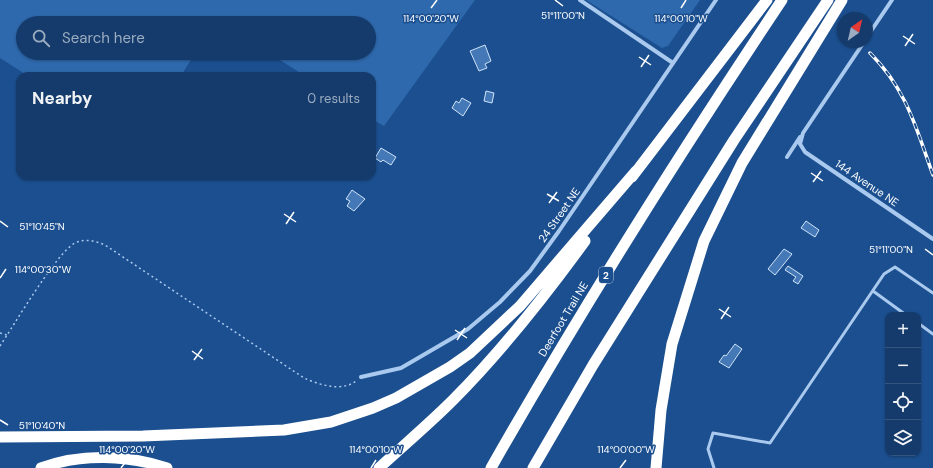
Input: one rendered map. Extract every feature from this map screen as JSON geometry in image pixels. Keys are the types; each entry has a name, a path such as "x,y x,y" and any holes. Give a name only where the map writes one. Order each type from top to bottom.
{"highway":[{"path":"379,468 453,400 516,330 564,271 636,171 767,0"},
{"name":"Deerfoot Trail NE","path":"491,468 574,326 726,85 782,0"},
{"path":"533,468 593,365 757,106 828,0"},
{"path":"656,468 661,410 678,321 704,241 742,163 842,0"},
{"path":"0,437 143,436 284,430 331,422 373,408 396,398 438,374 470,353 520,306 636,171"},
{"path":"661,410 663,468"},
{"path":"42,468 72,460 106,457 152,463 167,468"}],"street":[{"path":"580,0 673,63"},
{"name":"24 Street NE","path":"361,377 401,368 468,330 500,302 530,270 559,231 716,0"},
{"path":"873,28 892,0"},
{"path":"787,157 860,48"},
{"name":"144 Avenue NE","path":"802,134 800,144 805,152 933,239"}],"lane":[{"path":"714,468 708,449 713,433 770,443 884,274 896,267 933,293"},
{"path":"873,291 902,312"},
{"path":"921,325 933,334"}],"path":[{"path":"0,346 59,258 74,244 88,240 105,245 304,378 320,384 336,387 346,386 361,377"},
{"path":"0,333 7,335"}],"shaded area":[{"path":"0,0 475,0 384,126 376,121 376,72 299,72 280,60 376,60 376,16 16,16 16,60 191,60 183,72 22,72 0,58"},
{"path":"586,0 700,0 668,46 662,48"}],"building":[{"path":"485,45 491,61 485,64 487,68 479,71 470,51"},
{"path":"486,91 494,93 492,103 484,101"},
{"path":"462,98 471,103 463,116 452,108 456,101 459,103"},
{"path":"381,148 396,157 391,165 383,160 381,162 376,159"},
{"path":"352,190 365,199 354,211 347,206 350,201 346,199"},
{"path":"806,221 819,230 815,237 801,228"},
{"path":"784,249 792,254 775,275 768,269"},
{"path":"788,266 803,276 798,284 793,281 796,277 785,270"},
{"path":"735,344 742,349 729,368 719,362 724,355 726,356"}],"railway":[{"path":"870,53 883,67 902,95 933,175"}]}
